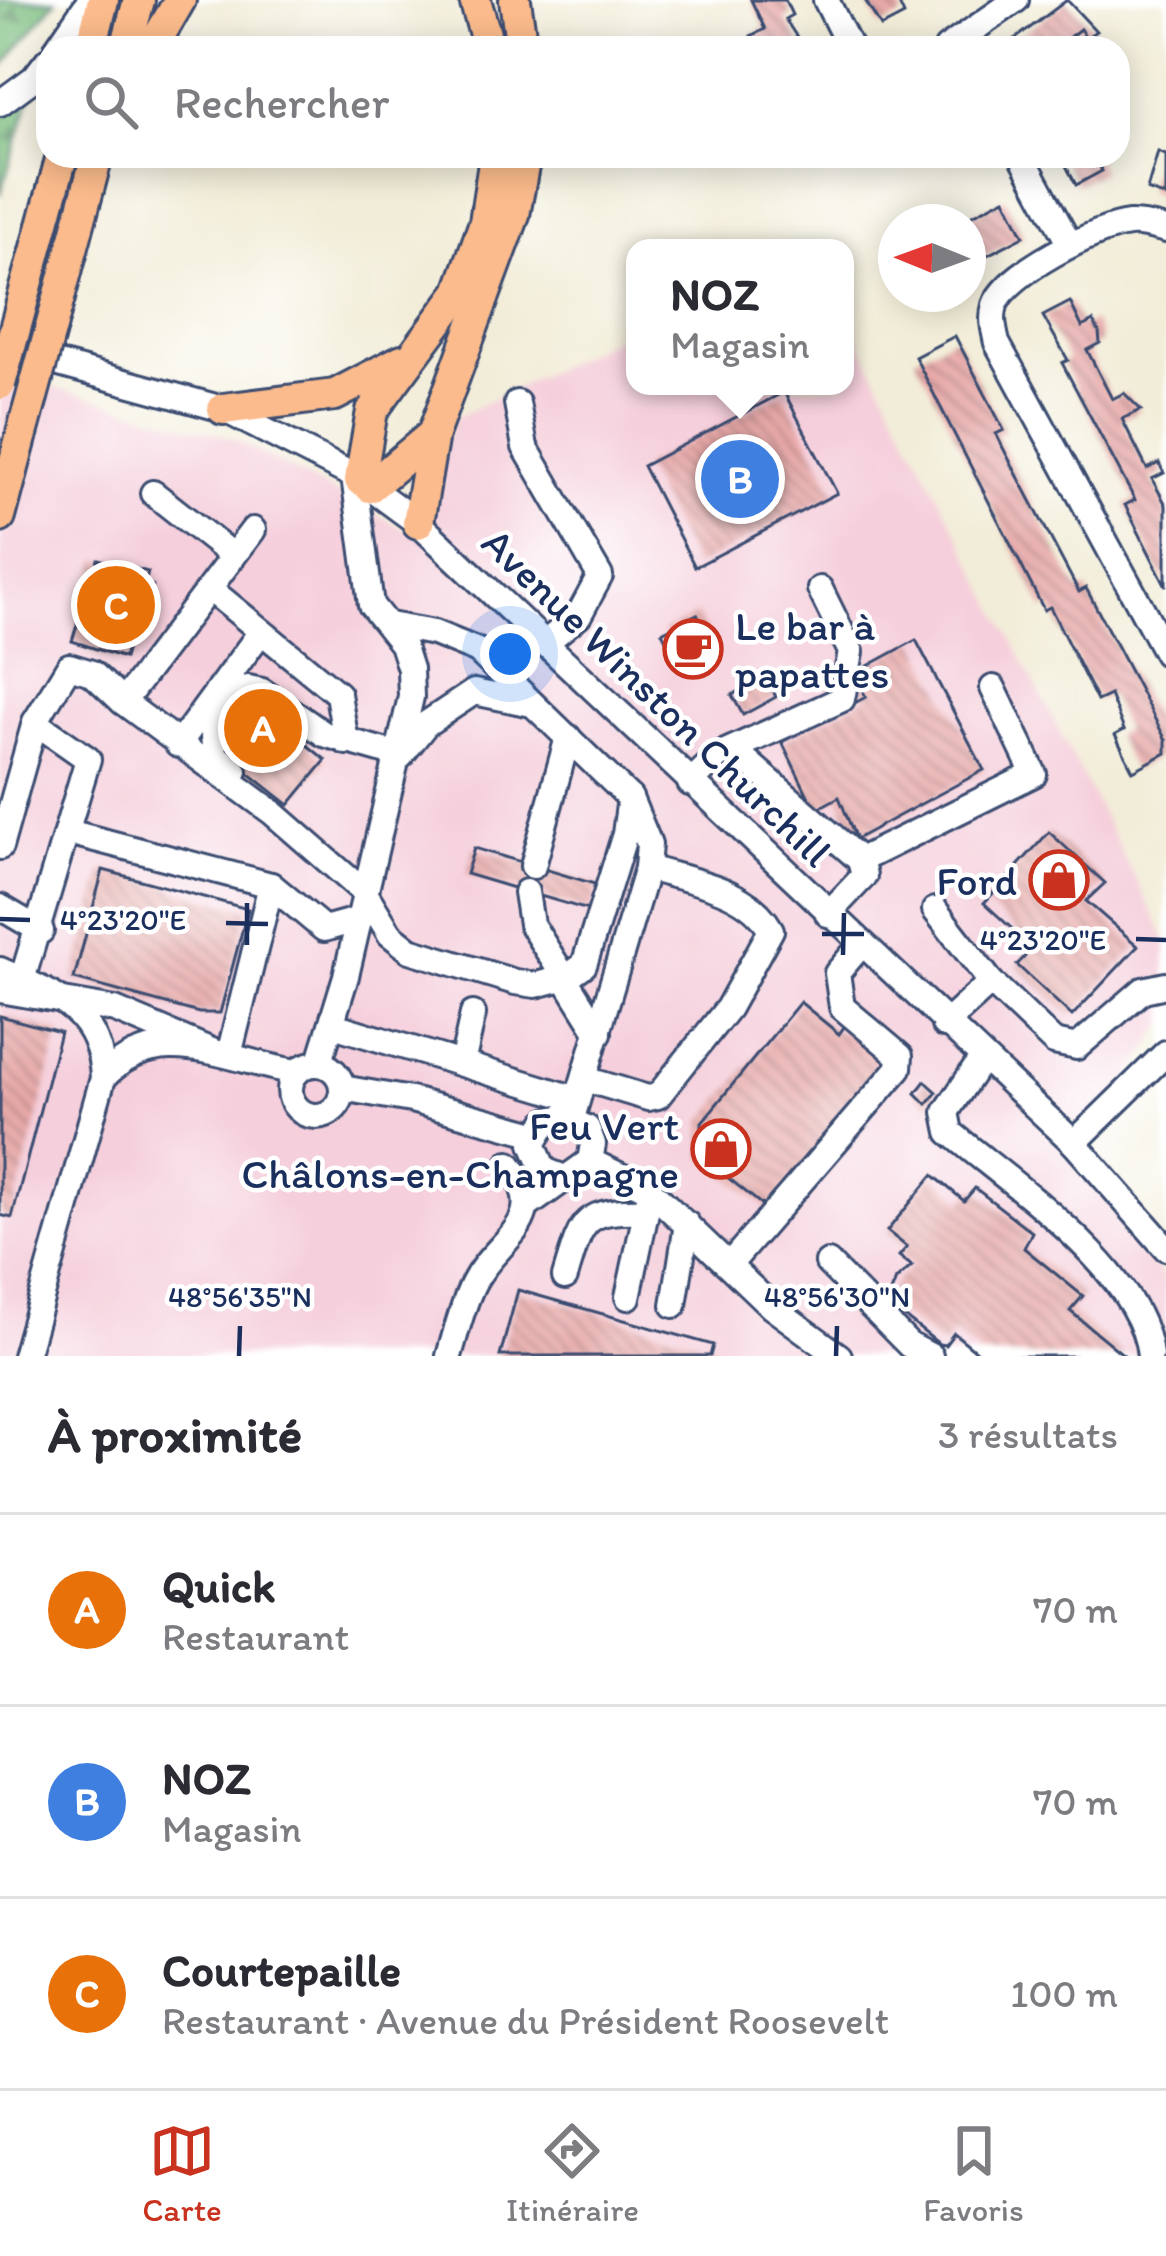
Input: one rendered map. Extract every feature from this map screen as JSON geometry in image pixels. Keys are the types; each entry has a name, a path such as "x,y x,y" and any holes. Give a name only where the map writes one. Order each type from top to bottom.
{"main road":[{"path":"94,36 104,0"},
{"path":"129,36 139,0"},
{"path":"159,36 180,0"},
{"path":"475,0 486,36"},
{"path":"515,0 520,36"},
{"path":"0,384 59,168"},
{"path":"0,517 95,168"},
{"path":"361,481 372,411 460,292 485,222 493,168"},
{"path":"418,523 433,434 514,215 523,168"},
{"path":"223,410 335,395 390,370 421,345"},
{"path":"361,481 433,434"}],"street":[{"path":"65,36 90,0"},
{"path":"826,0 844,36"},
{"path":"970,36 1016,0"},
{"path":"0,103 36,76"},
{"path":"1028,168 1070,245"},
{"path":"1166,230 1130,224 1070,245 1001,293 994,307 997,343 1166,653"},
{"name":"Avenue Winston Churchill","path":"0,349 223,410 361,481 418,523 981,1060 1075,1143 1166,1248"},
{"path":"518,403 525,447 600,576 579,615 544,644"},
{"path":"103,1078 140,1048 220,1053 308,1068 335,1072 342,1088 334,1109 321,1116 305,1113 291,1095 308,1068 333,1025 400,756 410,669 388,625 371,605 361,481"},
{"path":"153,493 233,556"},
{"path":"123,702 253,530"},
{"path":"690,782 733,749 842,699 851,652 820,589"},
{"path":"211,590 338,694 346,742"},
{"path":"388,625 434,634 478,651 629,798 649,844 647,868 578,1099 536,1134 538,1162 562,1177"},
{"path":"178,745 260,633"},
{"path":"0,848 35,722 69,666 92,673 178,745 272,812 365,893 390,934 410,950 536,985 567,977 584,965 593,947 626,834 629,798"},
{"path":"272,812 257,788 215,755 212,725 234,694 248,688 262,691 346,742 400,756"},
{"path":"860,860 1034,774 993,688"},
{"path":"400,756 426,724 474,692 535,706"},
{"path":"308,723 324,719 338,694"},
{"path":"35,722 88,759 40,931 7,980 72,1003 115,1010 220,1053"},
{"path":"533,866 568,737"},
{"path":"733,749 860,860 864,876 828,914"},
{"path":"68,832 271,885 324,929 360,919"},
{"path":"333,1025 578,1099 658,1096 728,1008 771,930 761,912 730,894 647,868"},
{"path":"220,1053 271,885"},
{"path":"526,892 531,924 599,1033"},
{"path":"0,907 40,931"},
{"path":"935,910 991,982 1054,1042 1078,1047 1143,990 1166,985"},
{"path":"729,1265 899,1068 900,1055 842,1007 837,973 861,945"},
{"path":"944,1025 991,982"},
{"path":"25,1356 103,1078 95,1032 72,1003"},
{"path":"462,1064 473,1013"},
{"path":"1075,1143 1166,1053"},
{"path":"981,1060 946,1112 950,1132 1077,1238 1129,1300 1150,1356"},
{"path":"342,1088 411,1100 536,1134"},
{"path":"527,1206 590,1161 591,1136 578,1099"},
{"path":"590,1161 687,1224 772,1307 839,1356"},
{"path":"449,1356 474,1282 520,1226 527,1206 524,1183 509,1164"},
{"path":"565,1277 581,1224 588,1217 648,1201"},
{"path":"628,1298 648,1201"},
{"path":"674,1304 687,1224"},
{"path":"828,1263 909,1345 930,1356"}],"shaded area":[{"path":"854,331 1166,939 1166,1021 1083,1151 1166,1283 1166,1356 0,1356 0,372 233,439 410,532 455,418 626,332 626,395 854,395"}],"green space":[{"path":"0,0 56,0 0,70"},
{"path":"31,95 0,195 0,118"}],"building":[{"path":"751,0 785,0 792,15 785,19 796,36 751,36 765,29"},
{"path":"865,0 907,0 899,4 904,15 881,27"},
{"path":"1067,0 1096,31 1089,36 1080,29 1071,36 1019,36"},
{"path":"1158,152 1166,155 1166,197 1147,190"},
{"path":"1067,168 1100,168 1102,171 1076,185"},
{"path":"1005,198 1024,236 986,256 986,208"},
{"path":"1070,302 1082,327 1093,321 1099,332 1100,343 1087,350 1112,399 1124,393 1141,410 1122,419 1147,469 1159,463 1164,473 1152,479 1166,505 1166,586 1125,505 1135,500 1062,363 1068,360 1043,316"},
{"path":"955,336 1004,430 996,434 1001,444 1079,592 1086,588 1166,740 1166,753 1133,771 1115,735 1124,730 1110,695 1097,701 1050,607 1044,610 915,357"},
{"path":"786,395 837,493 695,567 643,466"},
{"path":"98,559 148,572 145,583 153,586 142,627 134,624 124,658 72,641"},
{"path":"697,614 716,649 680,667 662,632"},
{"path":"916,640 984,770 856,839 839,797 815,810 782,742 866,697 853,674"},
{"path":"766,677 776,697 743,715 732,695"},
{"path":"258,706 326,760 289,805 221,751"},
{"path":"232,707 242,715 227,733 217,725"},
{"path":"1049,832 1105,883 1086,901 1138,946 1072,1016 1017,965 1033,948 984,903"},
{"path":"474,848 598,885 591,911 466,874"},
{"path":"103,870 248,909 220,1013 199,1013 74,979"},
{"path":"800,1002 839,1034 849,1020 892,1057 767,1209 702,1157 702,1122"},
{"path":"0,1016 60,1032 12,1218 0,1215"},
{"path":"925,1081 937,1092 927,1104 916,1093"},
{"path":"933,1175 964,1201 975,1188 1032,1232 1024,1248 1083,1296 1070,1311 1125,1356 982,1356 954,1333 945,1345 939,1344 887,1303 896,1280 912,1266 899,1256 907,1247 887,1231"},
{"path":"518,1290 713,1345 710,1356 500,1356"}],"place":[{"name":"NOZ","path":"740,479"},
{"name":"Courtepaille","path":"116,605"},
{"name":"Le bar à papattes","path":"693,649"},
{"name":"Quick","path":"263,728"},
{"name":"Ford","path":"1059,880"},
{"name":"Feu Vert Châlons-en-Champagne","path":"721,1149"}]}
